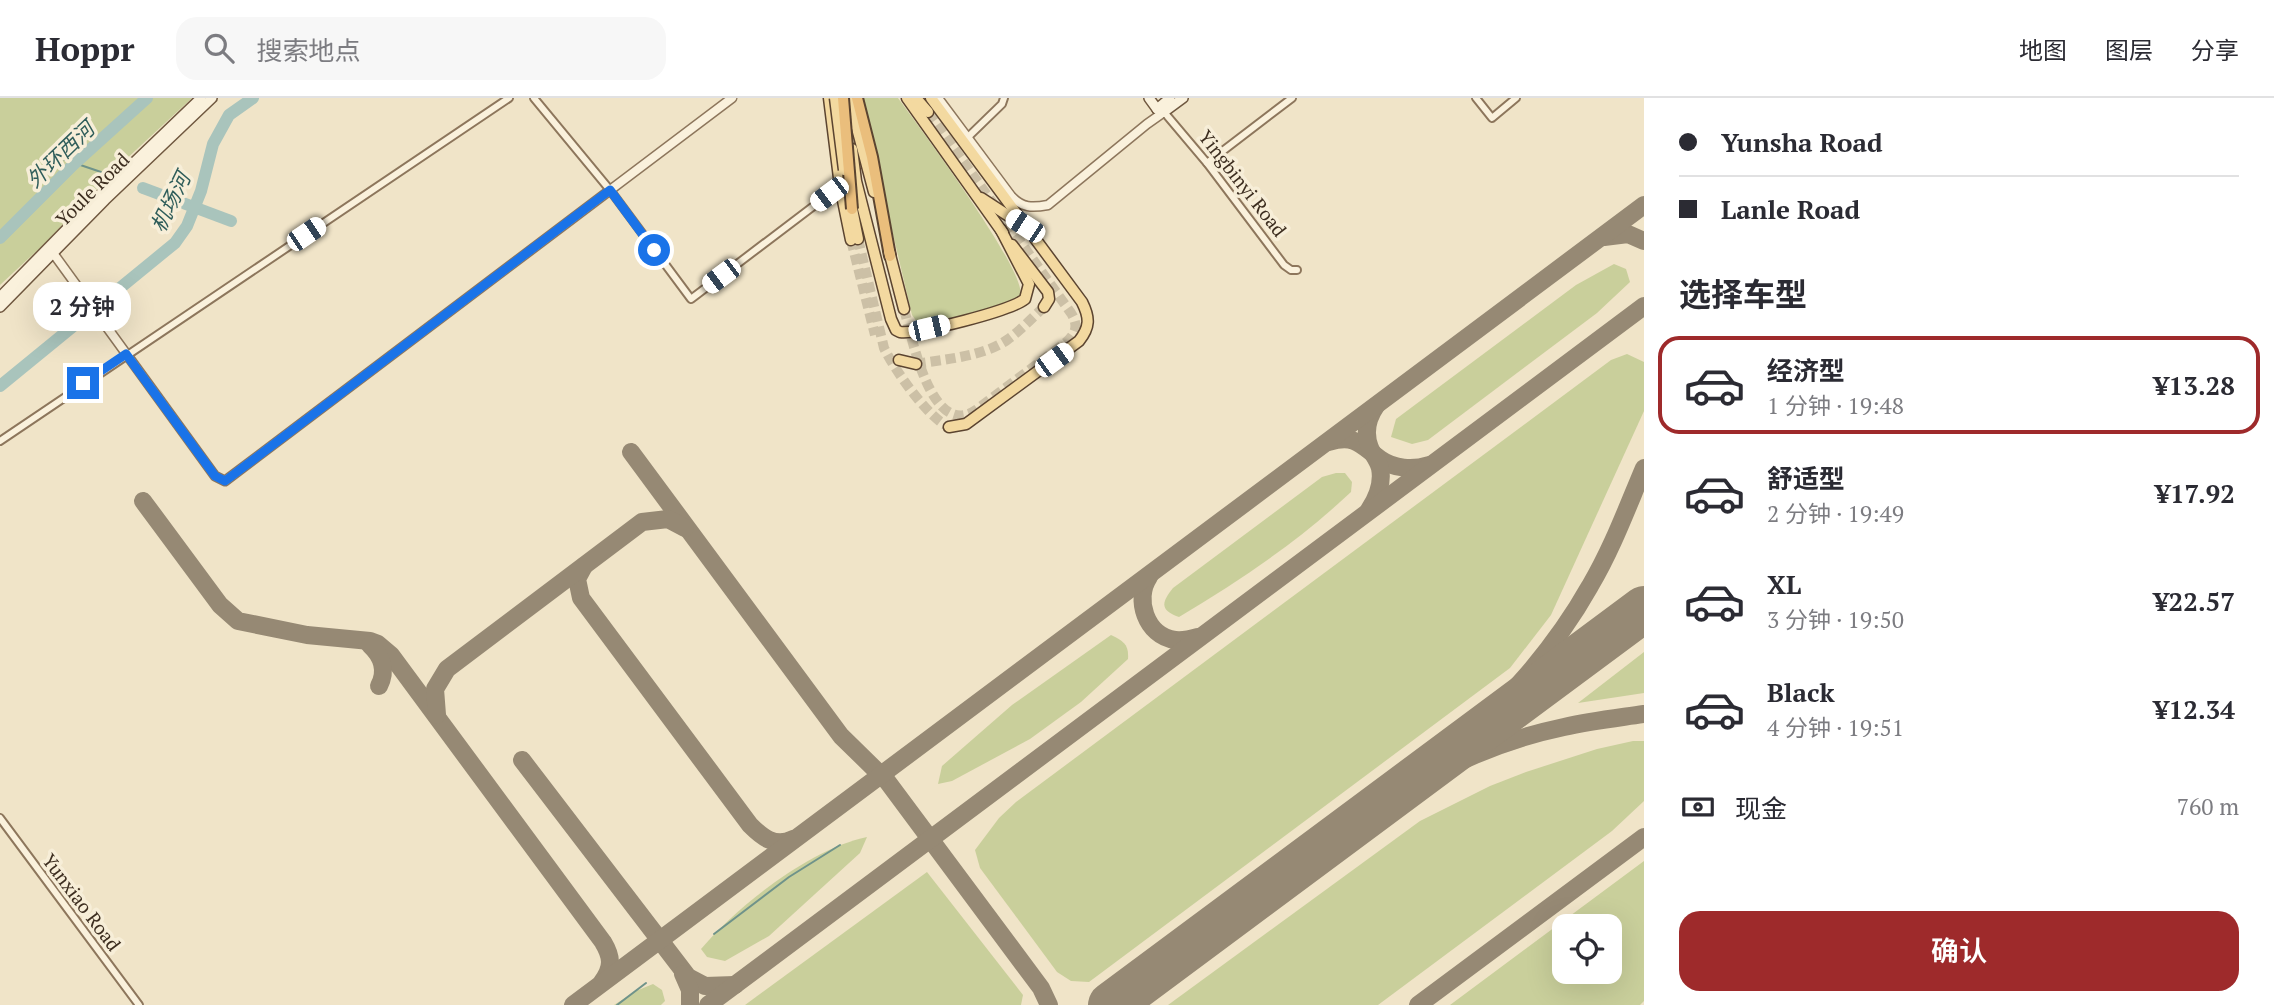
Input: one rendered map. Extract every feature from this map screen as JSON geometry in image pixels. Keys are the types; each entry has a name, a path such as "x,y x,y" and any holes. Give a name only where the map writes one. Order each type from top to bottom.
{"highway":[{"path":"846,98 852,209"},
{"path":"857,98 872,157 890,256"}],"main road":[{"name":"Youle Road","path":"0,307 50,251 201,98"},
{"name":"Youle Road","path":"0,297 212,98"},
{"path":"829,98 840,186 855,240 835,98"},
{"path":"846,98 856,181 893,326 900,332 906,333 1014,307 1025,299 1029,284 1001,230"},
{"path":"846,98 904,309"},
{"path":"907,98 1048,292 1049,299 1044,307"},
{"path":"918,98 929,111"},
{"path":"931,98 1082,302 1089,320 1088,328 1079,341 966,424 949,427"},
{"name":"Yingbinyi Road","path":"1149,98 1162,104"},
{"path":"1162,104 1183,98"},
{"path":"840,186 860,218 873,250"},
{"path":"976,195 1025,226"},
{"path":"899,360 916,364"}],"street":[{"path":"0,441 509,98"},
{"path":"534,98 610,190 691,299 840,186"},
{"path":"50,251 215,476 225,481 732,98"},
{"path":"938,98 1017,203 1035,208 1048,205 1147,124 1162,104"},
{"path":"967,138 1002,104 1004,98"},
{"path":"1207,163 1292,98"},
{"path":"1476,98 1492,118 1516,98"},
{"name":"Yingbinyi Road","path":"1162,104 1284,265 1288,269 1297,270"},
{"path":"50,251 62,265"},
{"name":"Yunxiao Road","path":"0,818 139,1005"}],"green space":[{"path":"0,98 192,98 122,163 42,246 0,285"},
{"path":"861,98 898,98 970,199 1008,260 1018,283 1020,296 1015,302 960,318 924,325 917,322 912,315"},
{"path":"1614,264 1626,269 1630,282 1597,313 1428,440 1412,444 1391,437 1396,419 1576,285"},
{"path":"1627,354 1644,362 1644,411 1551,615 1510,668 1089,982 1071,981 1057,972 980,868 975,850 999,818 1016,802 1611,360"},
{"path":"1345,473 1352,482 1351,492 1311,527 1247,574 1179,617 1168,612 1164,606 1173,588 1322,477"},
{"path":"1111,635 1125,644 1128,659 1081,702 1030,739 952,781 938,784 942,766 1012,705"},
{"path":"1644,652 1644,693 1578,703"},
{"path":"1644,741 1644,801 1612,831 1378,1005 1168,1005 1420,821 1490,786 1526,772 1597,749"},
{"path":"867,837 860,853 769,936 725,961 707,957 701,949 716,932 776,881 822,853"},
{"path":"1644,861 1644,1001 1640,1005 1450,1005 1552,929 1552,984 1622,984 1622,914 1573,914"},
{"path":"927,872 1023,995 1021,1005 745,1005"},
{"path":"653,984 662,990 665,1001 661,1005 614,1005 636,991"}],"waterway":[{"name":"外环西河","path":"0,238 74,164 147,98"},
{"name":"机场河","path":"0,386 175,243 187,226 201,191 213,144 229,115 253,98"},
{"name":"外环西河","path":"48,154 101,172"},
{"path":"143,188 231,221"},
{"path":"714,934 789,877 840,845"},
{"path":"617,1005 646,983"}],"taxiway":[{"path":"573,1005 1644,205"},
{"path":"1604,237 1628,234 1644,241"},
{"path":"708,1005 1644,306"},
{"path":"1369,510 1381,479 1379,465 1367,437 1370,416 1376,406"},
{"path":"1329,442 1352,440 1397,467 1417,468 1429,465"},
{"path":"631,452 841,736 887,781 1041,988 1049,1005"},
{"path":"1452,751 1510,694 1561,632 1605,558 1644,468"},
{"path":"143,501 220,605 238,621 307,635 370,641 391,655 603,942 610,962 602,982"},
{"path":"437,715 435,689 447,669 642,522 668,519 685,528"},
{"path":"584,566 577,579 581,598 750,825 775,842 793,839"},
{"path":"1149,577 1143,606 1150,624 1157,632 1175,640 1198,637"},
{"path":"370,645 382,664 383,675 379,686"},
{"path":"1375,809 1442,770 1514,740 1574,725 1644,714"},
{"path":"522,760 688,977 705,986 735,985"},
{"path":"1418,1005 1644,837"},
{"path":"683,974 690,990 690,1005"},
{"path":"1106,1005 1117,1001"}],"runway":[{"path":"1111,1005 1644,609"}],"tunnel":[{"path":"904,309 926,381 936,399 947,411 960,415 976,410 1064,344 1074,333 1075,326 1071,313 928,112"},
{"path":"858,239 884,348 903,380 922,404 949,427"},
{"path":"851,240 875,335"},
{"path":"916,364 963,356 997,346 1017,333 1044,307"}],"route":[{"path":"83,383 126,354 215,476 225,481 610,190 654,250"}]}
